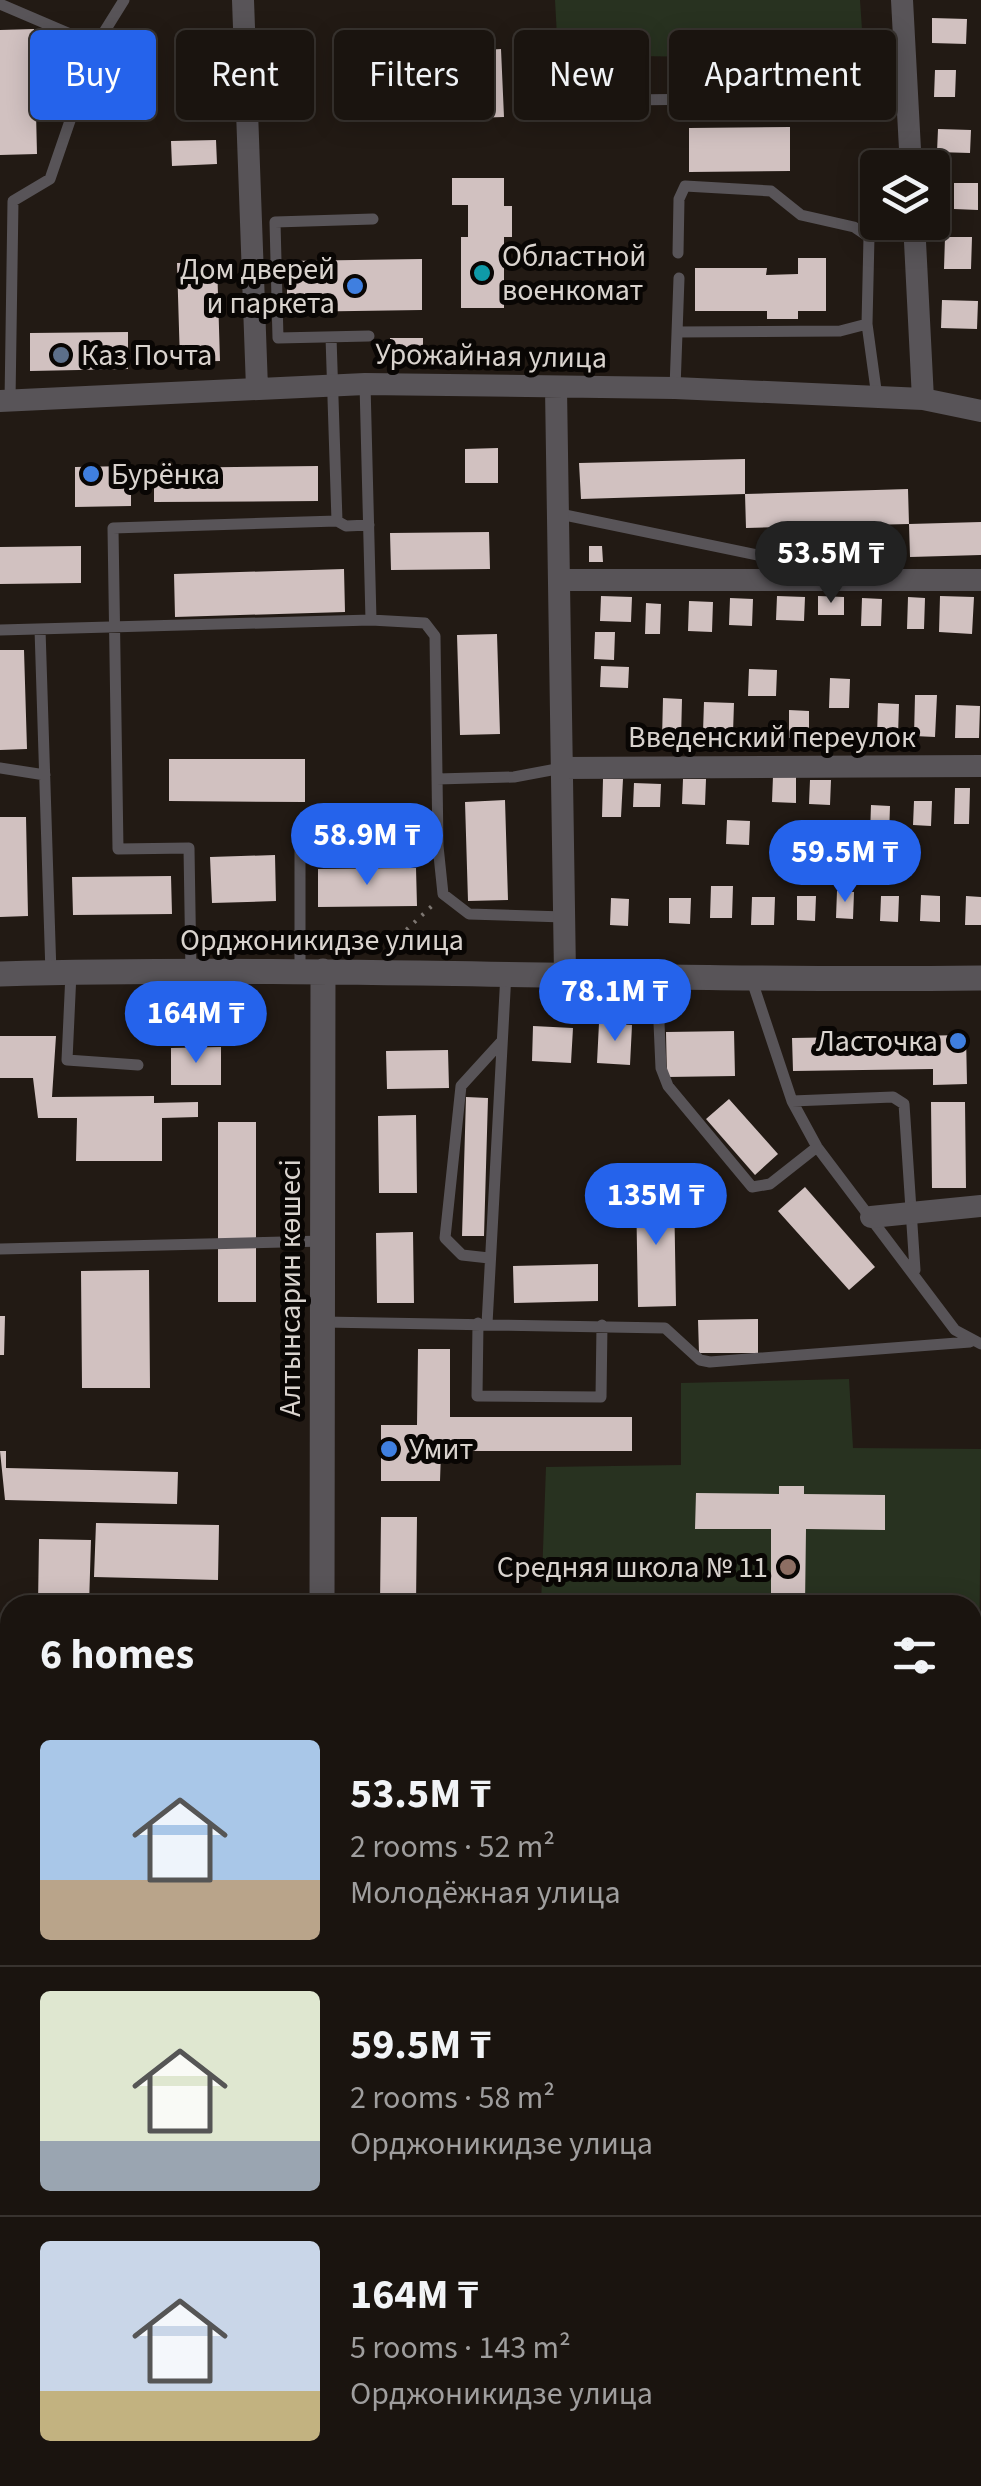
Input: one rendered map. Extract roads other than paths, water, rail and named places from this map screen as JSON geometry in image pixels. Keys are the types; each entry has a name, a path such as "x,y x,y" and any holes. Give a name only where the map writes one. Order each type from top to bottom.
{"street":[{"path":"243,0 258,388"},
{"path":"902,0 910,150"},
{"path":"915,240 923,399"},
{"name":"Урожайная улица","path":"5,401 365,384 675,388 923,399 981,411"},
{"path":"556,388 565,974"},
{"path":"560,580 981,580"},
{"name":"Введенский переулок","path":"562,768 981,766"},
{"name":"Орджоникидзе улица","path":"8,970 506,973 752,980 981,978"},
{"name":"Алтынсарин көшесі","path":"312,971 323,1241 322,1595"},
{"path":"871,1217 981,1206"}],"lane":[{"path":"105,30 124,0"},
{"path":"0,4 62,30"},
{"path":"649,100 908,97"},
{"path":"5,401 13,202 50,178 70,120"},
{"path":"678,253 679,199 685,186 771,191 801,216 864,231 868,237 867,324 877,397"},
{"path":"368,336 278,338 276,222 374,220"},
{"path":"675,388 679,278"},
{"path":"677,332 840,331 867,324"},
{"path":"331,337 337,521"},
{"path":"365,384 371,620"},
{"path":"560,514 880,580"},
{"path":"190,972 188,848 118,849 113,528 337,521 346,526 369,524"},
{"path":"0,630 371,620 425,622 435,636 438,846 443,894 468,914 564,918"},
{"path":"40,629 45,775 67,1060 138,1065"},
{"path":"0,768 45,775"},
{"path":"437,779 514,777 562,768"},
{"path":"312,971 300,847 438,846"},
{"path":"506,973 490,1258 477,1396 601,1397 602,1325"},
{"path":"657,978 661,1068 668,1086 752,1187 770,1184 817,1147"},
{"path":"752,980 792,1101 817,1147 955,1330 976,1343"},
{"path":"490,1258 462,1255 445,1238 461,1086 502,1041"},
{"path":"792,1101 892,1097 904,1104 915,1272"},
{"path":"0,1249 323,1241"},
{"path":"323,1322 665,1328 700,1360 710,1362 976,1343"}],"place":[{"name":"Областной военкомат","path":"482,273"},
{"name":"Дом дверей и паркета","path":"355,286"},
{"name":"Каз Почта","path":"61,355"},
{"name":"Бурёнка","path":"91,474"},
{"name":"Ласточка","path":"958,1041"},
{"name":"Умит","path":"389,1449"},
{"name":"Средняя школа № 11","path":"788,1567"}]}
